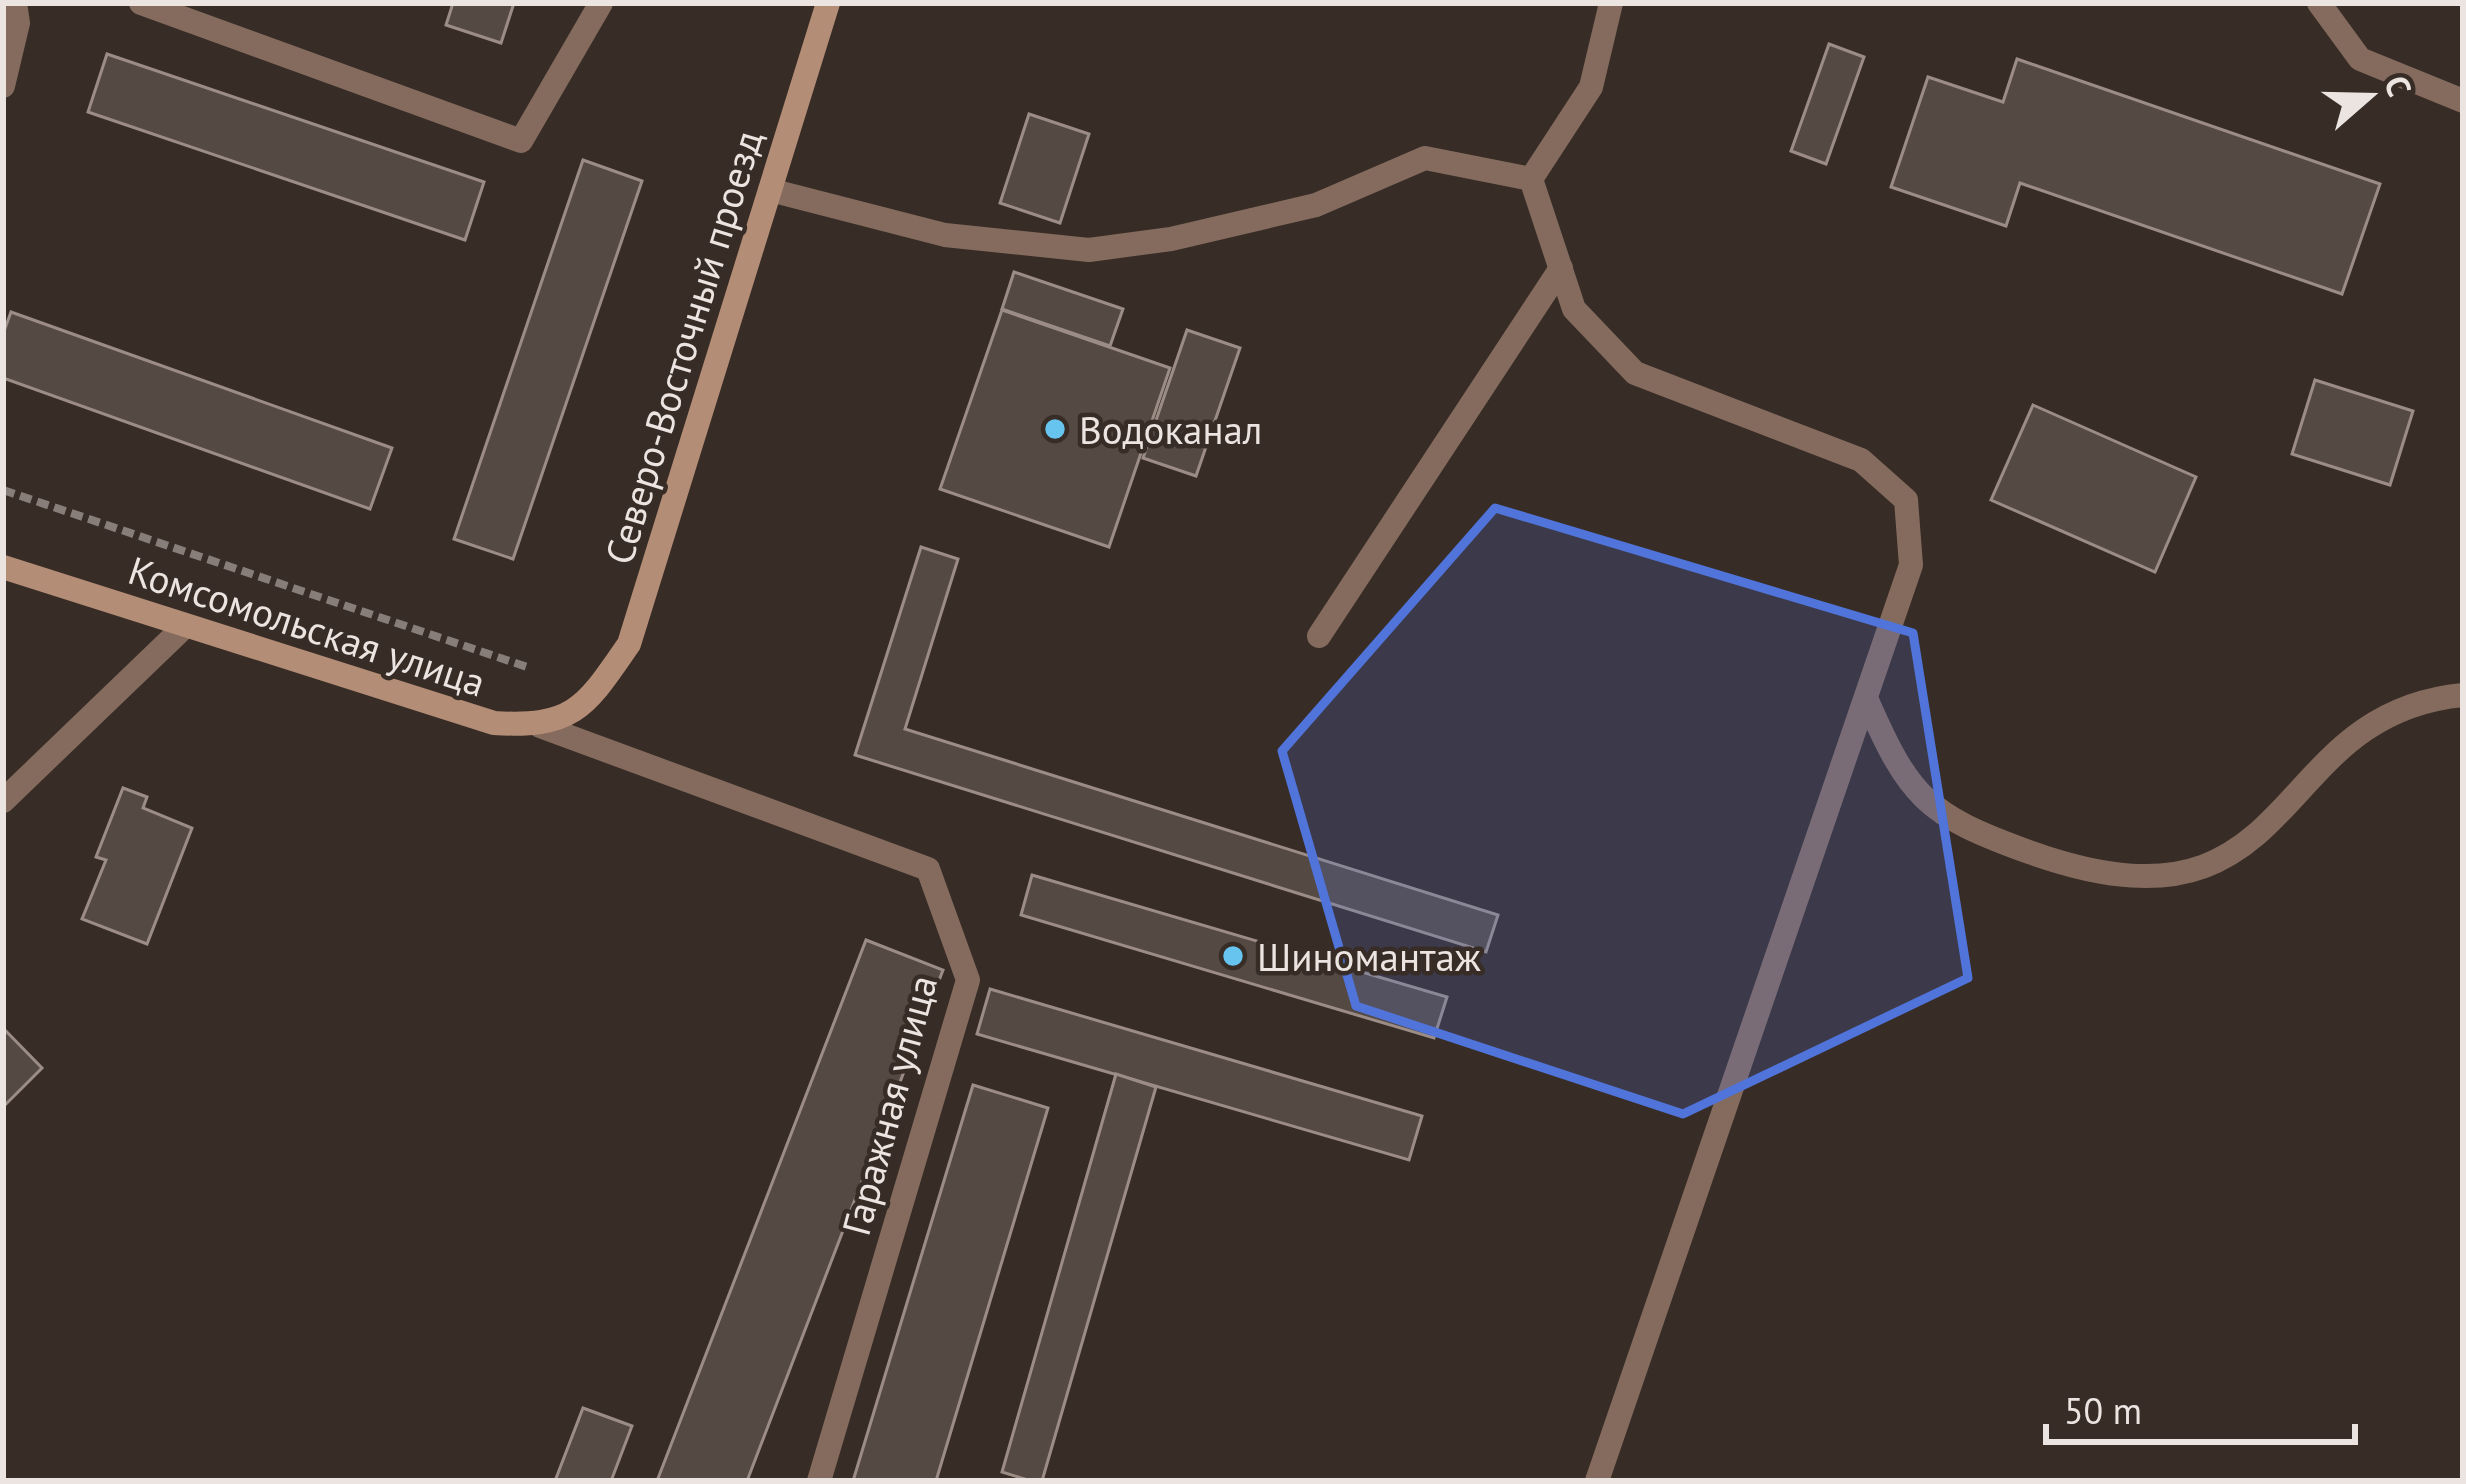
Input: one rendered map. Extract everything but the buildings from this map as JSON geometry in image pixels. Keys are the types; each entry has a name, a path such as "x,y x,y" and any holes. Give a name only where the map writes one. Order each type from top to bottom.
{"street":[{"path":"3,86 18,22 15,3"},
{"path":"142,3 521,140 601,3"},
{"path":"1531,179 1592,87 1611,3"},
{"path":"2319,3 2360,59 2463,100"},
{"name":"Северо-Восточный проезд","path":"540,726 588,703 629,644 770,190 819,6"},
{"path":"770,190 945,235 1089,250 1171,239 1316,205 1425,158 1531,179"},
{"path":"1531,179 1574,310 1635,374 1861,460 1906,500 1911,566 1597,1481"},
{"path":"1319,636 1561,268"},
{"name":"Комсомольская улица","path":"3,567 494,723 540,726"},
{"path":"3,801 185,626"},
{"path":"1866,698 1915,794 1961,827 2053,860 2136,878 2197,872 2248,845 2344,744 2386,713 2425,698 2463,695"},
{"name":"Гаражная улица","path":"540,726 928,869 968,980 819,1481"}],"path":[{"path":"3,490 530,668"}],"highlighted area":[{"path":"1495,508 1913,633 1968,978 1683,1114 1356,1006 1282,751"}],"place":[{"name":"Водоканал","path":"1055,429"},
{"name":"Шиномантаж","path":"1233,956"}]}
